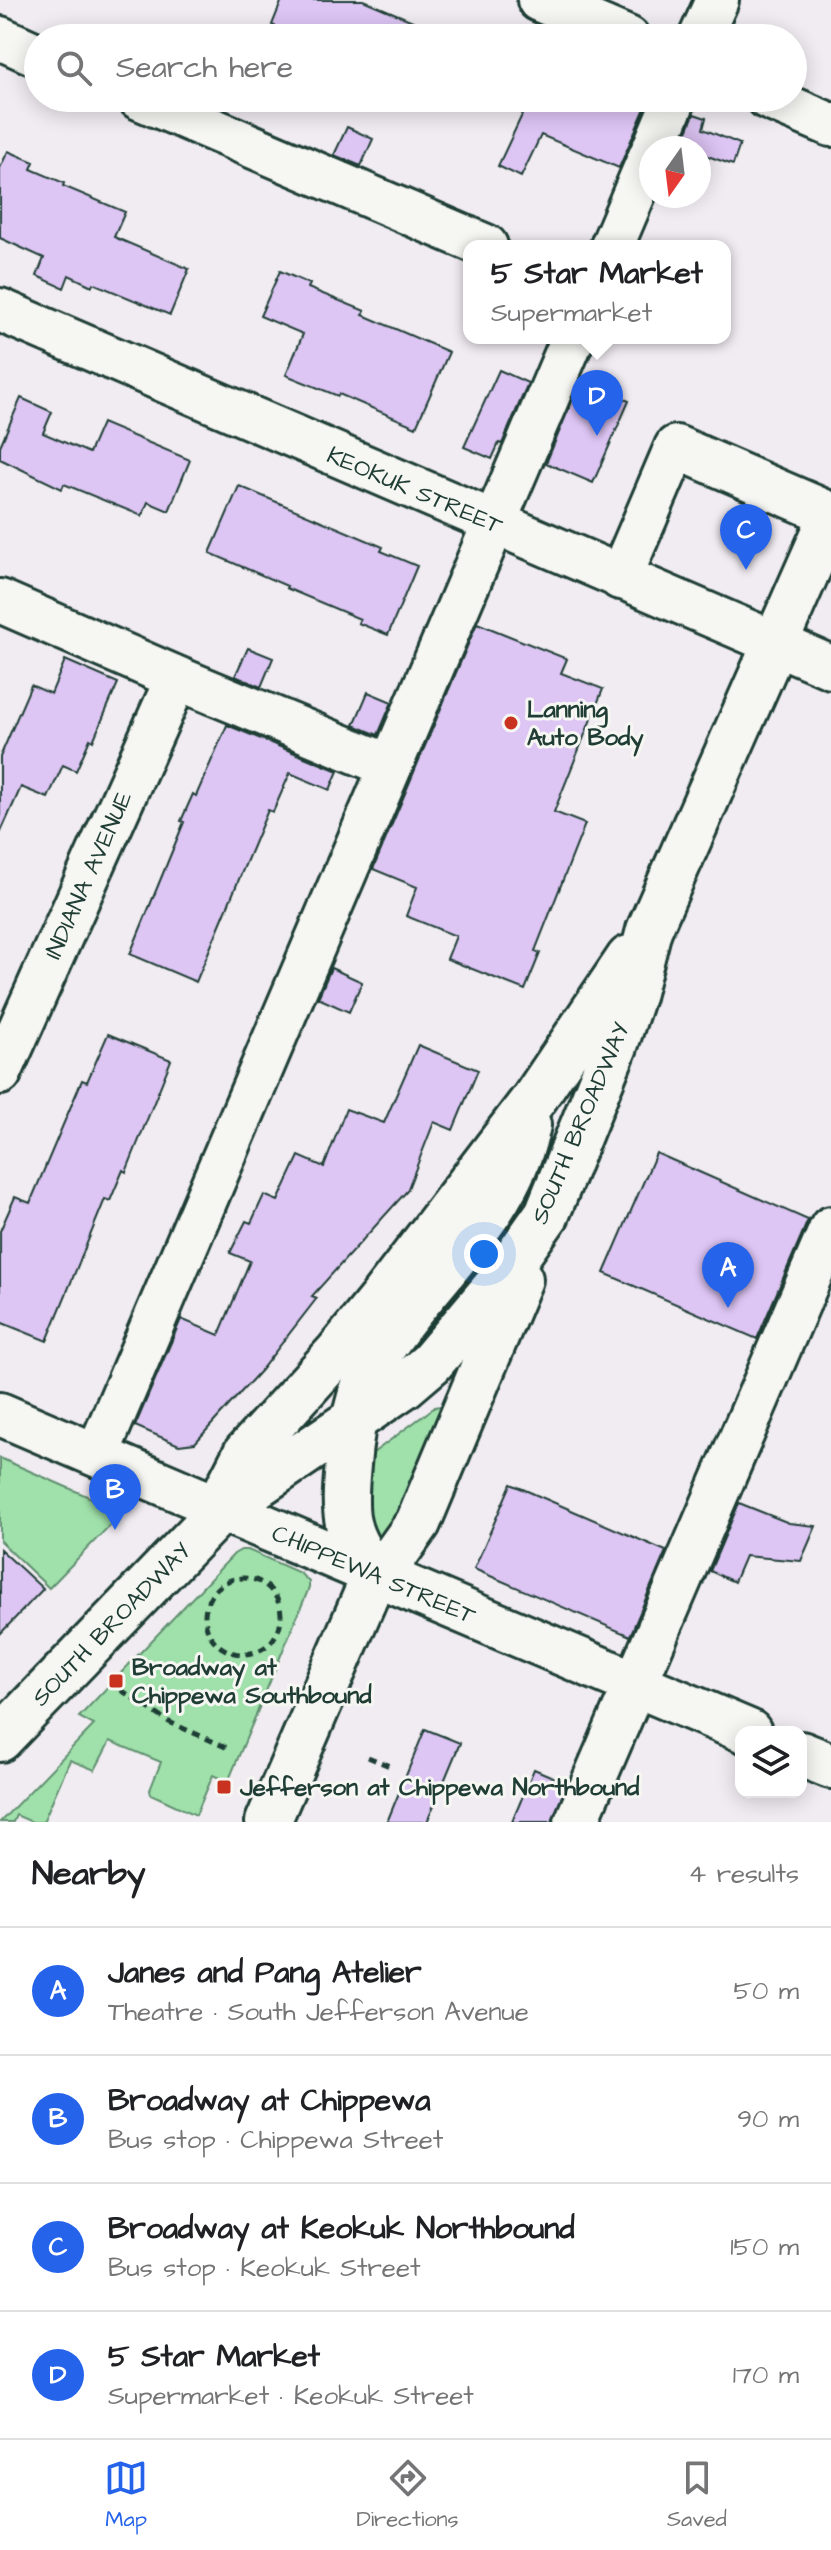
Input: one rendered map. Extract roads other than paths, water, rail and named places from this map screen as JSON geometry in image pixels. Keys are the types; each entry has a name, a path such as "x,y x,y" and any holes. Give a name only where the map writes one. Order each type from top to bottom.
{"main road":[{"name":"SOUTH BROADWAY","path":"0,1739 222,1509 354,1421 431,1363 497,1285 547,1214 615,1046 649,930 831,516"},
{"name":"SOUTH BROADWAY","path":"222,1509 227,1490 246,1453 338,1352 381,1299 534,1099 649,930"},
{"path":"375,1574 357,1551 346,1523 346,1491 354,1421 361,1393 382,1349 490,1213 512,1174 534,1099"},
{"path":"268,1822 375,1574 390,1562 418,1523 547,1214"},
{"name":"CHIPPEWA STREET","path":"222,1509 735,1726"},
{"path":"807,1756 831,1766"}],"street":[{"path":"539,0 595,24"},
{"path":"706,24 717,0"},
{"path":"0,38 24,49"},
{"path":"172,112 472,240"},
{"path":"659,136 669,112"},
{"path":"801,112 831,125"},
{"path":"615,240 639,182"},
{"name":"KEOKUK STREET","path":"0,310 831,667"},
{"path":"97,1455 570,344"},
{"path":"620,578 676,447 831,516"},
{"path":"0,601 390,766"},
{"name":"INDIANA AVENUE","path":"0,1073 177,678"},
{"path":"576,1822 831,1228"},
{"name":"CHIPPEWA STREET","path":"0,1414 222,1509"}],"place":[{"name":"5 Star Market","path":"597,436"},
{"name":"Broadway at Keokuk Northbound","path":"746,570"},
{"name":"Lanning Auto Body","path":"511,723"},
{"name":"Janes and Pang Atelier","path":"728,1308"},
{"name":"Broadway at Chippewa","path":"115,1530"},
{"name":"Broadway at Chippewa Southbound","path":"116,1681"},
{"name":"Jefferson at Chippewa Northbound","path":"224,1787"}]}
